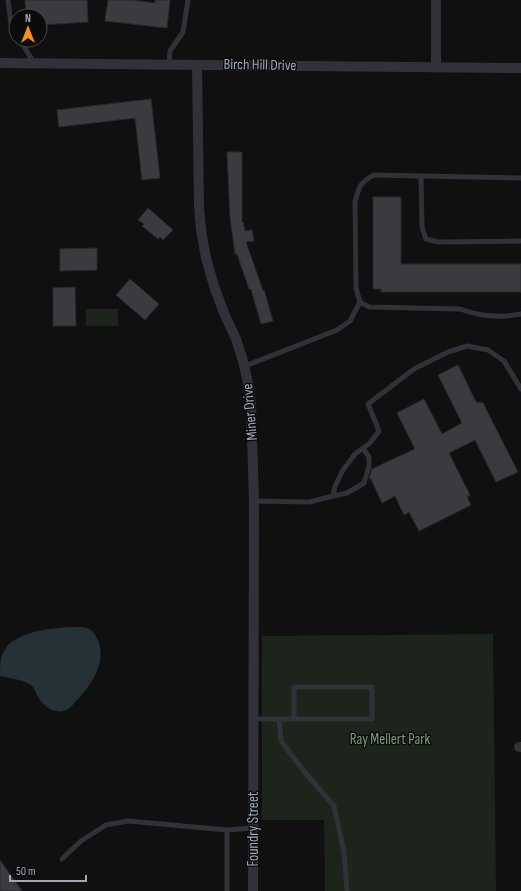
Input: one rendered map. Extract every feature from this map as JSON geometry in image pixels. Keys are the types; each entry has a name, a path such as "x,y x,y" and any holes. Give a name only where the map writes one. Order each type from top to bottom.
{"street":[{"path":"436,0 436,67"},
{"name":"Birch Hill Drive","path":"0,63 521,68"},
{"name":"Miner Drive","path":"197,65 199,206 201,230 206,258 214,286 236,339 245,366 251,405 254,501 253,767"},
{"name":"Foundry Street","path":"253,767 253,891"}],"lane":[{"path":"169,64 170,51 183,32 188,0"},
{"path":"25,48 34,63"},
{"path":"521,178 374,175 364,180 358,189 355,202 356,288 360,302 369,307 460,309 472,314 510,316 521,314"},
{"path":"421,176 422,227 426,239 438,242 521,241"},
{"path":"245,366 337,330 350,320 360,302"},
{"path":"333,496 343,470 355,454 370,443 379,431 368,404 414,369 448,352 467,346 488,350 504,362 521,389"},
{"path":"254,501 309,502 347,494 364,483 370,466 370,457 363,448"},
{"path":"253,719 279,719 294,719 372,719 372,687 294,687 294,719"},
{"path":"279,719 282,741 303,770 334,806 344,852 347,891"},
{"path":"62,859 82,841 106,825 128,821 228,830 253,828"},
{"path":"227,891 228,830"}],"green space":[{"path":"86,309 118,309 118,326 86,326"},
{"name":"Ray Mellert Park","path":"493,634 496,891 325,891 324,820 262,820 262,636"}],"shaded area":[{"path":"82,627 87,628 94,633 100,645 100,662 93,679 83,694 68,709 58,711 50,709 40,700 33,687 29,684 0,676 1,657 8,645 16,639 44,630"}],"building":[{"path":"25,0 87,0 88,22 48,24 48,8 26,8"},
{"path":"108,0 131,0 155,3 155,0 170,0 167,28 105,21"},
{"path":"151,99 160,178 142,180 135,118 59,127 57,110"},
{"path":"227,152 242,152 242,222 245,231 252,230 254,241 246,242 263,291 264,290 273,321 261,324 251,289 249,289 237,254 235,254 230,217"},
{"path":"373,197 401,197 401,264 521,264 521,292 381,292 381,289 373,289"},
{"path":"148,208 173,230 163,240 160,237 158,239 142,226 144,224 138,220"},
{"path":"97,248 97,270 60,271 60,249"},
{"path":"130,279 159,304 145,320 116,295"},
{"path":"75,287 76,326 53,326 53,288"},
{"path":"458,365 476,402 483,403 518,472 496,482 475,440 449,453 470,495 467,497 471,505 419,531 409,512 404,515 395,496 382,503 371,479 369,479 372,469 415,449 397,413 424,399 442,434 462,423 438,375"},
{"path":"0,860 22,891 0,891"}]}
